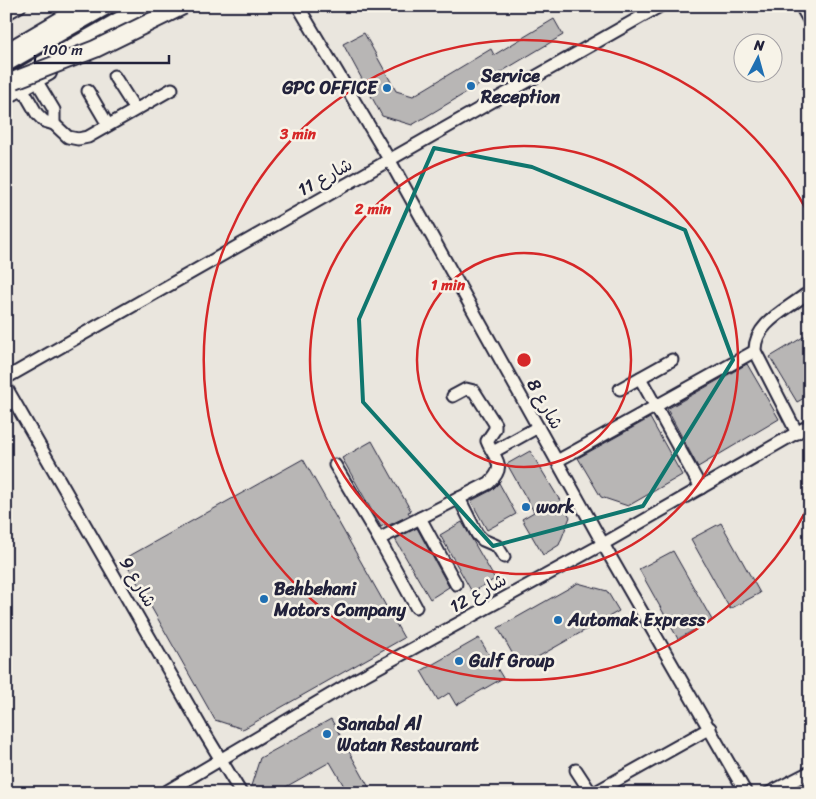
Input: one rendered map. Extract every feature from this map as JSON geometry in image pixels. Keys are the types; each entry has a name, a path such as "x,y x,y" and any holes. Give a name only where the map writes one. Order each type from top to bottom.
{"highway":[{"path":"6,63 106,6"},
{"path":"14,84 144,6"},
{"path":"14,84 95,49 182,6"}],"main road":[{"path":"6,51 83,6"},
{"path":"6,97 14,84 36,80 166,6"}],"street":[{"path":"6,14 20,6"},
{"name":"شارع 8","path":"298,6 390,161 557,461 710,728 744,792"},
{"name":"شارع 11","path":"6,378 660,6"},
{"path":"801,6 810,22"},
{"path":"114,76 134,110"},
{"path":"36,80 54,110 54,124"},
{"path":"14,84 40,118 54,124 64,134 78,139 88,137 172,89"},
{"path":"88,91 108,125"},
{"path":"797,432 755,351 757,334 764,326 805,295"},
{"path":"557,461 755,351"},
{"path":"620,389 672,360"},
{"path":"640,378 701,488"},
{"name":"شارع 9","path":"6,387 201,727 223,759 242,793"},
{"path":"379,539 489,483 496,477 499,464 487,440 495,429 494,424 474,391 466,389 453,396"},
{"name":"شارع 12","path":"164,793 359,678 604,544 810,425"},
{"path":"493,452 538,427"},
{"path":"335,465 379,539 416,608"},
{"path":"459,498 477,534 483,540 497,546 504,557"},
{"path":"420,518 456,584"},
{"path":"576,770 593,793 710,728"},
{"path":"769,793 810,772"}],"highlighted area":[{"path":"434,148 532,167 685,230 733,360 643,506 493,546 363,402 359,319"}],"building":[{"path":"554,19 563,35 412,125 382,116 343,44 364,33 396,91 413,96 491,49 494,55"},
{"path":"810,333 810,395 797,402 770,357"},
{"path":"747,364 779,419 698,467 667,409"},
{"path":"650,418 682,475 628,506 601,497 578,458"},
{"path":"372,441 411,511 408,512 410,515 381,527 342,458"},
{"path":"530,451 570,517 559,545 543,555 522,519 534,512 507,464"},
{"name":"Behbehani Motors Company","path":"303,459 404,638 243,729 215,720 124,559"},
{"path":"499,483 516,514 487,530 471,501 492,490"},
{"path":"462,522 495,579 472,592 440,535"},
{"path":"721,523 760,593 730,609 691,539"},
{"path":"417,528 449,587 430,599 395,539"},
{"path":"673,551 712,620 678,639 639,569"},
{"name":"Automak Express","path":"578,583 607,591 619,611 520,667 498,628"},
{"path":"479,638 503,678 456,705 449,693 438,700 421,671"},
{"path":"331,719 372,793 348,793 330,762 275,793 252,793 250,789 260,758"}],"place":[{"name":"Service Reception","path":"471,86"},
{"name":"GPC OFFICE","path":"387,88"},
{"name":"work","path":"526,507"},
{"name":"Behbehani Motors Company","path":"264,599"},
{"name":"Automak Express","path":"558,620"},
{"name":"Gulf Group","path":"459,661"},
{"name":"Sanabal Al Watan Restaurant","path":"327,734"}]}
